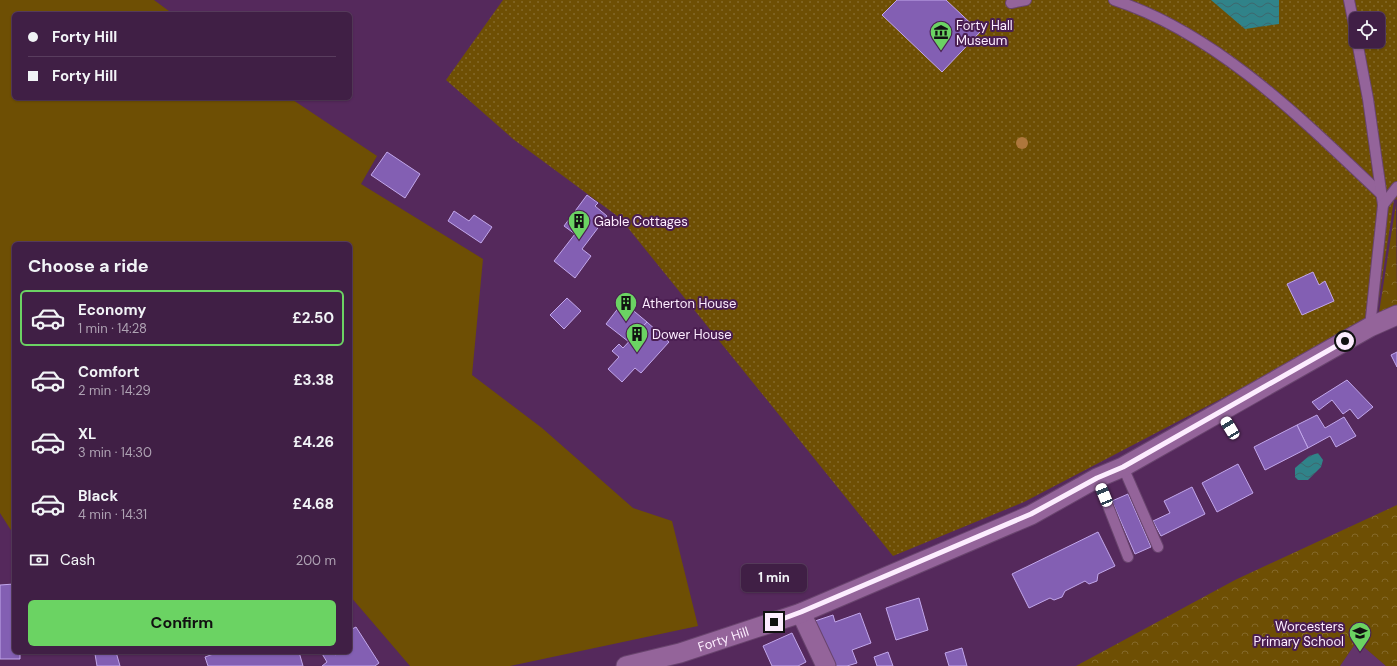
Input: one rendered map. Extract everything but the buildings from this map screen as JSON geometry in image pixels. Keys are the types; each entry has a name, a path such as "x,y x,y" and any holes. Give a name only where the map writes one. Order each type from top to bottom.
{"street":[{"name":"Forty Hill","path":"626,666 680,653 801,612 1031,514 1097,478 1123,467 1370,327 1397,315"},
{"path":"801,612 826,666"}],"lane":[{"path":"1010,3 1026,0"},
{"path":"1114,0 1163,19 1198,39 1256,83 1320,136 1380,193"},
{"path":"1349,0 1351,12"},
{"path":"1358,48 1368,99 1380,193 1383,205 1370,327"},
{"path":"1383,205 1397,187"},
{"path":"1220,412 1230,428"},
{"path":"1123,467 1158,547"},
{"path":"1097,478 1128,557"}],"shaded area":[{"name":"Worcesters Primary School","path":"1357,641 1386,666 1340,666"}],"green space":[{"path":"0,0 154,0 170,12 12,12 12,100 293,100 377,156 361,184 483,259 472,375 542,428 633,508 672,521 698,626 510,666 410,666 352,598 352,242 12,242 12,532 0,513"},
{"path":"503,0 1397,0 1397,199 1394,200 1376,318 1024,502 893,556 620,218 513,139 446,80"},
{"path":"1396,204 1397,305 1379,313"},
{"path":"1397,505 1397,666 1386,666 1357,641 1340,666 1076,666 1235,580"}],"water":[{"path":"1211,0 1279,0 1279,24 1245,29"},
{"path":"1318,453 1323,460 1321,467 1308,480 1298,480 1295,477 1295,468 1309,456"}],"place":[{"name":"Forty Hall Museum","path":"941,52"},
{"name":"Gable Cottages","path":"579,240"},
{"name":"Atherton House","path":"626,322"},
{"name":"Dower House","path":"637,354"},
{"name":"Worcesters Primary School","path":"1360,652"}],"route":[{"path":"774,622 801,612 1031,514 1097,478 1123,467 1345,341"}]}
